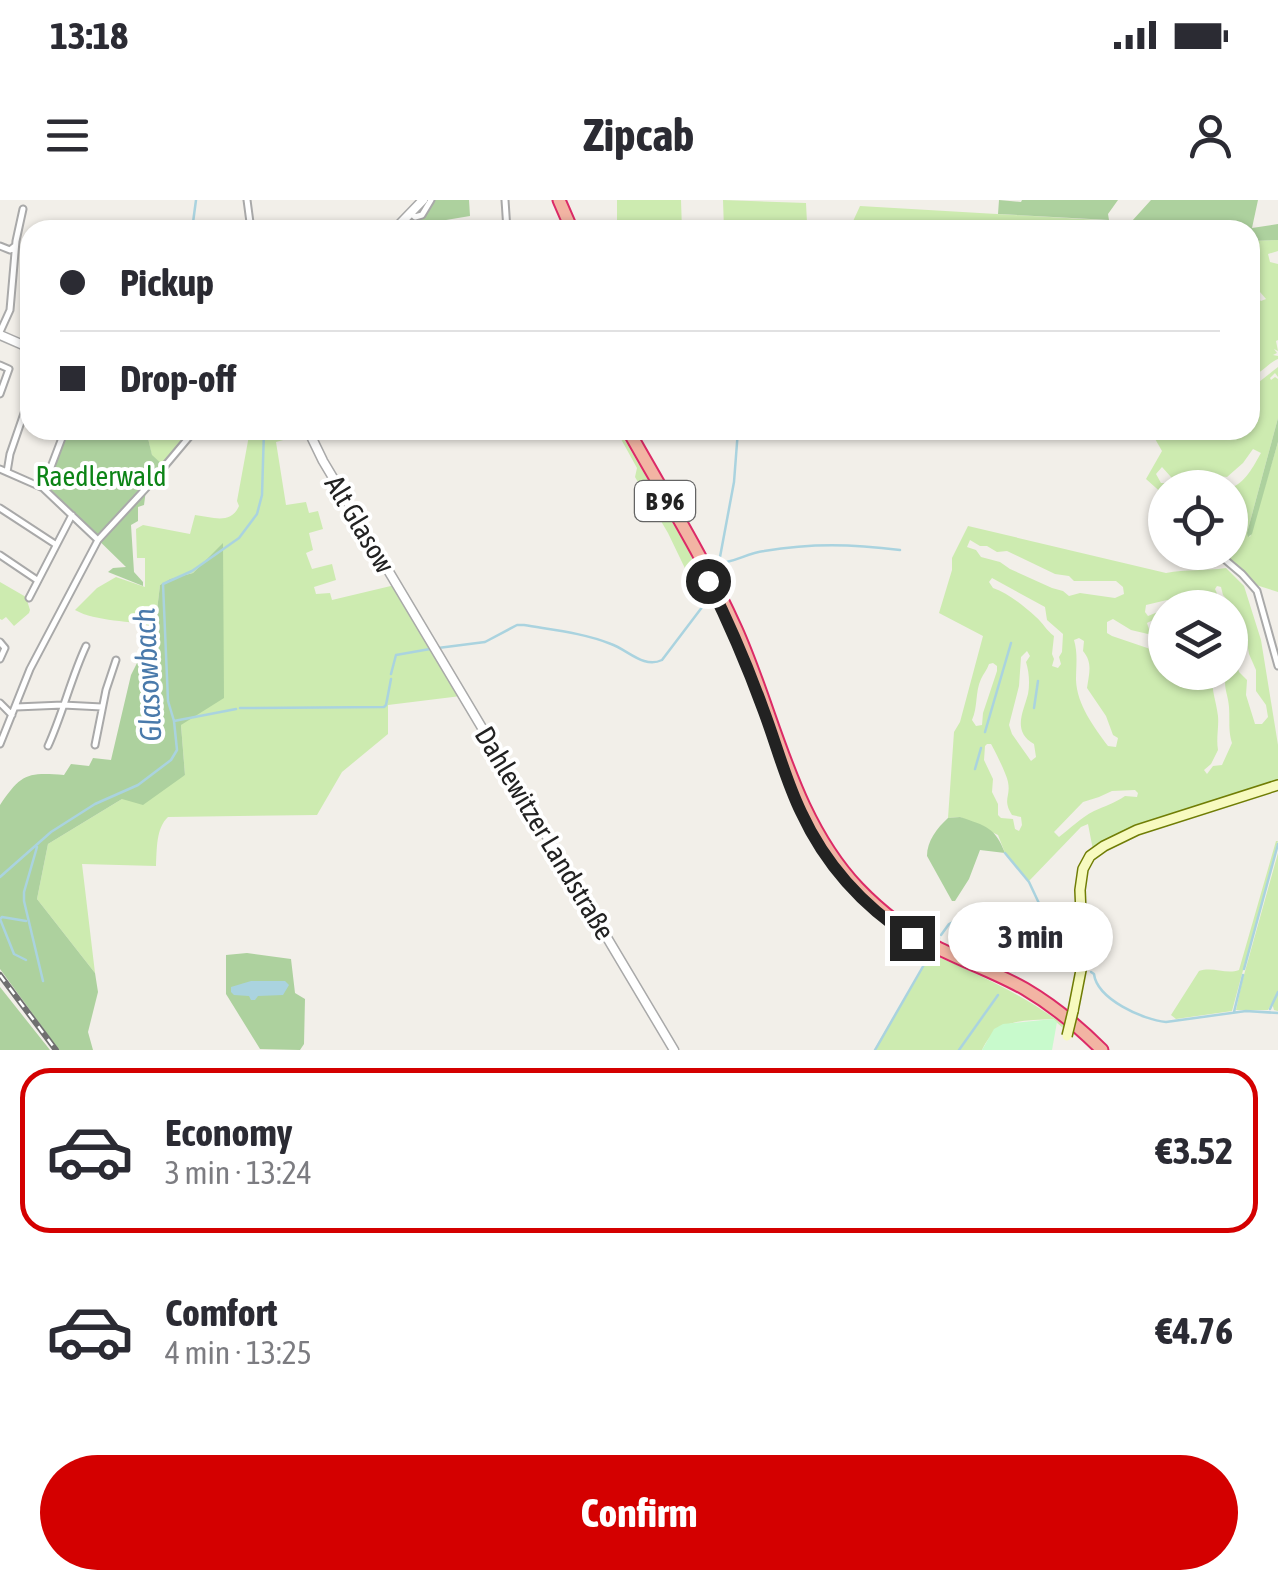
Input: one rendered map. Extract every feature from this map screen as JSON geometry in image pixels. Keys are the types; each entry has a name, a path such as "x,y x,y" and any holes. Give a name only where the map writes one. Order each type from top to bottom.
{"highway":[{"name":"B 96","path":"631,440 708,575 744,658 801,812 846,882 902,932 1032,999 1098,1050"}],"main road":[{"path":"1064,1050 1083,960 1080,890 1083,869 1090,856 1131,833 1278,785"}],"street":[{"path":"404,220 427,200"},
{"path":"21,220 23,210"},
{"path":"0,335 10,310 20,224"},
{"path":"3,247 10,250 15,246"},
{"path":"3,247 14,267"},
{"path":"0,366 8,369 0,394"},
{"path":"20,430 4,470 43,488 98,540"},
{"path":"43,488 61,440"},
{"path":"0,744 32,666 98,540 187,440"},
{"name":"Alt Glasow","path":"313,440 415,616"},
{"path":"0,508 56,544"},
{"path":"29,598 72,514"},
{"path":"0,555 37,580"},
{"path":"1237,570 1256,592 1278,666"},
{"name":"Dahlewitzer Landstraße","path":"415,616 674,1050"},
{"path":"0,659 3,645"},
{"path":"48,746 86,646"},
{"path":"95,745 116,660"},
{"path":"0,703 13,715"},
{"path":"16,707 102,706"}],"green space":[{"path":"432,200 469,200 470,216 407,220 413,214 418,219"},
{"path":"617,200 681,200 682,220 617,220"},
{"path":"723,200 806,203 807,220 724,220"},
{"path":"999,200 1118,200 1108,214 1109,220 998,214"},
{"path":"1151,200 1258,200 1254,220 1133,220"},
{"path":"860,206 1100,220 854,220"},
{"path":"1278,224 1278,240 1260,241 1260,227"},
{"path":"1278,240 1278,251 1268,254 1270,262 1278,264 1278,351 1274,349 1277,353 1273,355 1278,359 1260,372 1260,300 1266,299 1260,292 1260,241"},
{"path":"1278,367 1278,377 1275,373 1270,378 1278,379 1278,418 1248,529 1248,474 1261,453 1253,449 1235,470 1151,470 1162,451 1156,440 1260,440 1260,381"},
{"path":"1278,418 1278,442 1248,537"},
{"name":"Raedlerwald","path":"62,440 148,440 152,455 163,465 147,482 144,505 138,507 138,521 131,525 134,572 143,586 108,572 126,567 44,487"},
{"path":"148,440 184,440 163,465 152,456"},
{"path":"248,440 283,440 276,442 286,505 306,502 309,513 318,511 323,529 309,533 313,550 306,553 312,569 332,564 336,580 314,587 316,594 330,593 332,600 395,585 461,696 388,705 388,734 342,772 317,815 168,817 159,833 156,866 82,864 95,973 37,899 48,844 122,799 185,775 181,725 222,545 193,573 160,585 155,627 93,617 75,610 97,588 116,577 145,587 145,558 137,558 136,529 143,525 190,534 195,515 231,516 239,506"},
{"path":"622,440 703,578 693,585 635,477 637,468"},
{"path":"1278,442 1278,592 1256,585 1239,570 1248,570 1248,534 1250,537"},
{"path":"968,526 1148,570 1228,570 1245,590 1222,590 1217,586 1215,590 1148,590 1148,634 1131,630 1113,619 1107,622 1107,633 1148,648 1148,690 1213,690 1218,750 1204,770 1207,774 1213,766 1222,765 1232,743 1226,690 1246,690 1255,724 1262,724 1268,717 1266,705 1256,691 1256,670 1249,654 1248,599 1261,640 1278,745 1278,782 1093,850 1088,824 1029,881 1005,853 998,835 960,817 948,818 954,732 983,636 939,613 952,558","holes":["970,540 997,552 1007,551 1074,581 1116,581 1124,594 1115,598 1080,593 1069,596 967,547","992,578 1045,607 1047,620 1063,634 1058,668 1052,666 1054,636 1021,604 989,582","1074,640 1084,641 1083,651 1090,668 1087,688 1118,738 1116,747 1108,746 1083,707 1077,689","1027,651 1030,656 1026,662 1029,690 1021,727 1034,744 1036,757 1031,761 1009,725 1019,686 1021,657","989,664 997,666 997,671 982,725 976,726 972,720 978,689","991,744 1007,779 1009,810 1021,817 1019,831 1013,819 998,815 993,779 984,760 985,746","1112,791 1138,793 1137,797 1125,796 1089,814 1059,837 1054,832 1083,802"]},
{"path":"223,543 224,698 181,725 185,775 143,805 122,799 48,844 37,899 95,973 98,992 88,1032 93,1050 59,1050 0,969 0,805 26,777 64,775 71,764 89,766 93,758 111,760 131,675 155,627 160,585 193,573"},
{"path":"0,582 26,597 29,613 14,626 6,617 0,619"},
{"path":"960,817 988,829 1005,853 980,850 969,879 952,901 927,850 933,835 948,818"},
{"path":"1276,841 1232,1011 1176,1019 1171,1015 1199,971 1239,970"},
{"path":"1278,853 1278,1011 1272,1003 1268,1010 1236,1010 1242,982"},
{"path":"247,953 291,959 295,993 305,999 304,1044 300,1050 260,1049 226,994 226,955"},
{"path":"929,956 1018,995 1065,1026 1064,1029 1053,1019 1021,1021 995,1032 982,1050 874,1050"},
{"path":"0,987 50,1050 0,1050"},
{"path":"1053,1019 1057,1022 1052,1050 982,1050 994,1029 1003,1024"}],"water":[{"path":"251,981 285,981 289,985 283,995 258,996 255,1000 231,992 231,987"}],"waterway":[{"name":"Glasowbach","path":"193,220 196,200"},
{"name":"Glasowbach","path":"0,877 51,832 95,804 138,785 171,760 177,750 168,701 163,584 192,571 239,538 257,514 262,495 264,440"},
{"path":"720,557 737,440"},
{"path":"713,569 718,563 758,552 799,547 900,550"},
{"path":"438,648 485,642 524,625 590,637 655,662 662,660 706,602 699,586 704,578"},
{"path":"985,732 1011,643"},
{"path":"391,674 396,655 430,649"},
{"path":"240,708 384,707 391,679"},
{"path":"1034,708 1038,681"},
{"path":"174,721 236,709"},
{"path":"975,769 981,748"},
{"path":"1244,969 1278,844"},
{"path":"37,847 24,901 43,981"},
{"path":"1005,853 1029,882 1067,963 1074,969"},
{"path":"26,921 0,919 14,954 26,960"},
{"path":"941,935 953,922 1053,934"},
{"path":"1015,971 1039,938"},
{"path":"875,1050 929,956"},
{"path":"1091,972 1112,1000 1156,1020 1246,1011 1278,1013"},
{"path":"1234,1012 1243,975"},
{"path":"1270,1009 1278,992"},
{"path":"959,1050 998,995"}],"railway":[{"path":"0,975 56,1050"}],"route":[{"path":"708,581 748,669 811,832 851,887 872,909 912,938"}]}
